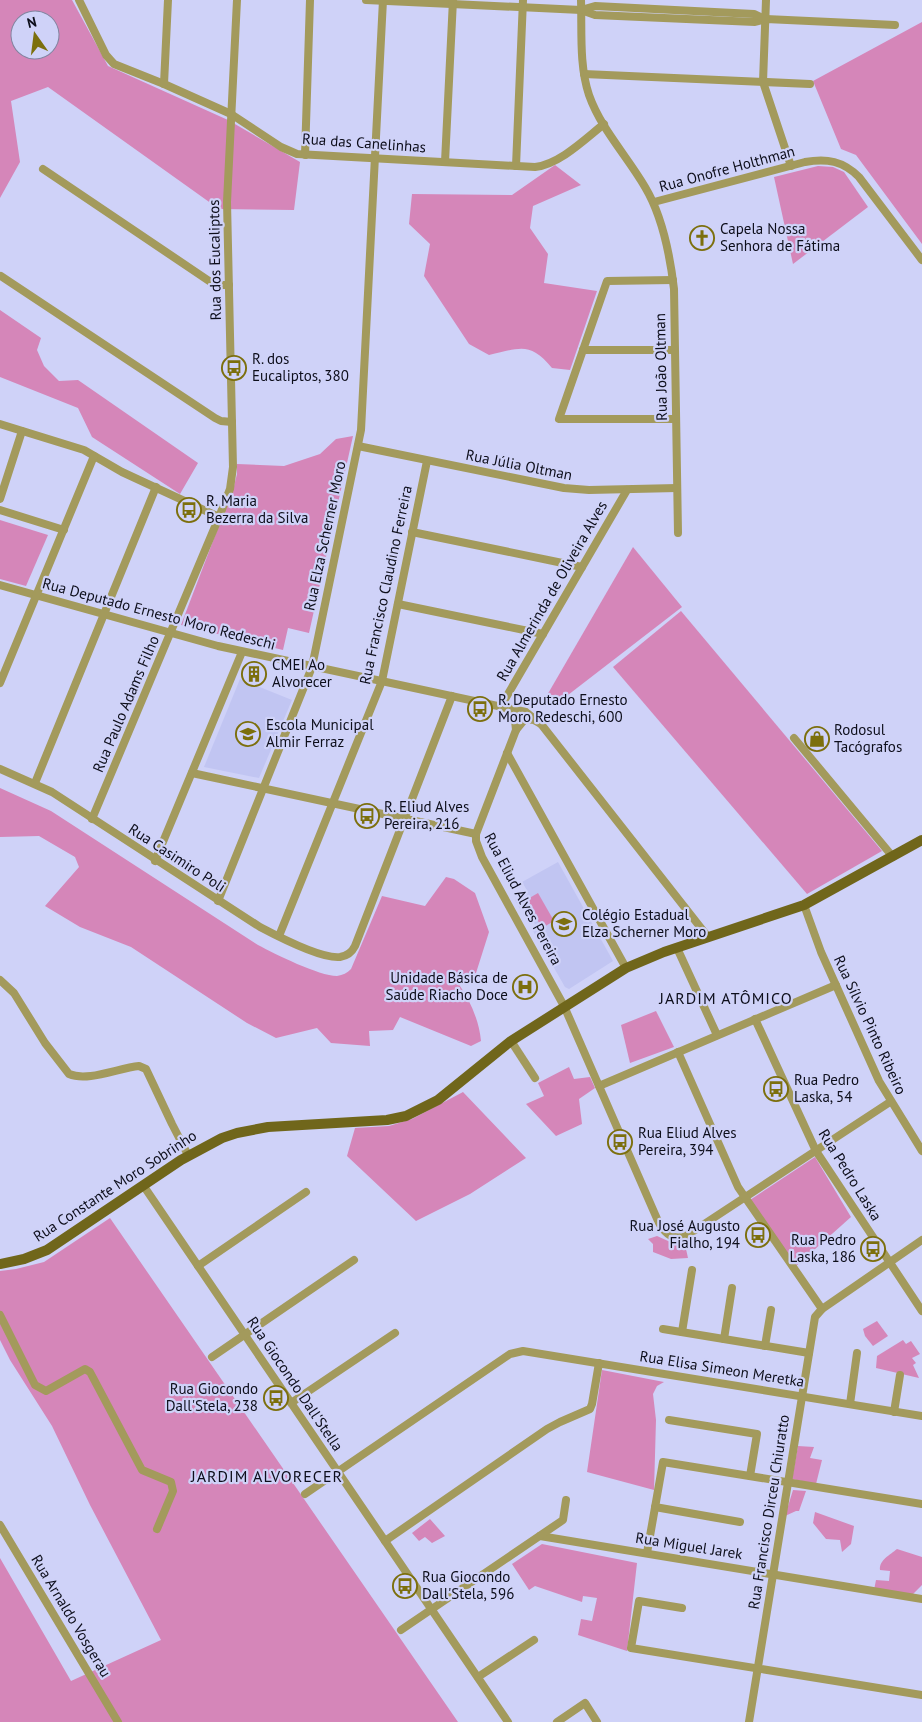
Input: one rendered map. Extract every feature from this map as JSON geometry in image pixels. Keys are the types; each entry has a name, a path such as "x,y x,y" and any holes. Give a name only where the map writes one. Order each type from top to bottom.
{"main road":[{"name":"Rua Constante Moro Sobrinho","path":"0,1264 24,1259 47,1250 188,1155 222,1138 251,1130 288,1125 379,1120 406,1116 438,1100 511,1041 626,968 650,957 804,905 922,840"}],"street":[{"name":"Rua das Canelinhas","path":"78,0 110,60 118,67 164,84 231,114 289,152 536,167 551,163 604,124"},
{"path":"164,84 168,0"},
{"name":"Rua dos Eucaliptos","path":"219,517 232,481 227,202 237,0"},
{"path":"304,154 310,0"},
{"path":"366,0 523,4 581,10 595,6 754,14 766,19 895,25"},
{"name":"Rua Elza Scherner Moro","path":"218,902 312,667 363,420 383,0"},
{"name":"Rua Onofre Holthman","path":"581,0 584,74 590,97 604,124 654,202 791,166 824,160 840,163 859,177 922,260"},
{"path":"766,0 763,82 791,166"},
{"path":"445,162 453,2"},
{"path":"516,166 523,4"},
{"path":"584,74 810,84"},
{"path":"43,169 216,285 229,285"},
{"name":"Rua João Oltman","path":"654,202 673,280 678,534"},
{"path":"0,276 215,418 221,421 232,422"},
{"path":"673,280 607,281 559,419 676,419"},
{"path":"583,350 674,350"},
{"path":"0,424 84,450 219,517"},
{"path":"0,499 22,431"},
{"name":"Rua Júlia Oltman","path":"358,446 564,488 628,490 677,488"},
{"path":"0,683 94,456"},
{"name":"Rua Francisco Claudino Ferreira","path":"278,936 382,681 427,461"},
{"path":"35,783 156,487"},
{"name":"Rua Almerinda de Oliveira Alves","path":"501,706 628,490"},
{"path":"0,510 64,530"},
{"name":"Rua Paulo Adams Filho","path":"92,819 219,517"},
{"path":"412,532 582,567"},
{"name":"Rua Deputado Ernesto Moro Redeschi","path":"0,585 242,652 526,712 541,724 708,937"},
{"path":"398,604 543,634"},
{"path":"155,860 242,652"},
{"path":"404,819 452,696"},
{"path":"501,706 513,713 516,730"},
{"path":"476,834 516,730 525,719 534,720 541,724"},
{"path":"794,738 893,857"},
{"path":"507,753 626,968"},
{"name":"Rua Casimiro Poli","path":"0,769 52,792 218,902 253,923 278,936 325,955 335,957 344,957 355,946 404,819"},
{"name":"Rua Eliud Alves Pereira","path":"192,773 476,834 476,841 482,856 564,1006 658,1221 665,1233 675,1238 686,1236 744,1198"},
{"name":"Rua Sílvio Pinto Ribeiro","path":"804,905 836,985 878,1081 922,1151"},
{"path":"677,948 717,1036"},
{"path":"0,980 14,993 45,1043 68,1074 88,1076 139,1066 146,1069 188,1155"},
{"path":"599,1086 836,985"},
{"name":"Rua Pedro Laska","path":"756,1019 816,1151 922,1311"},
{"path":"511,1041 535,1078"},
{"path":"678,1052 744,1198 822,1309 922,1240"},
{"path":"744,1198 890,1102"},
{"name":"Rua Giocondo Dall'Stella","path":"143,1185 508,1722"},
{"path":"198,1266 306,1192"},
{"path":"212,1357 354,1260"},
{"path":"682,1332 692,1270"},
{"path":"724,1339 732,1288"},
{"name":"Rua Francisco Dirceu Chiuratto","path":"749,1722 815,1317 822,1309"},
{"path":"765,1346 771,1310"},
{"path":"0,1316 35,1384 46,1391 85,1369 90,1372 142,1470 172,1482 173,1492 157,1529"},
{"path":"663,1329 809,1354"},
{"path":"291,1403 395,1333"},
{"name":"Rua Elisa Simeon Meretka","path":"338,1472 510,1354 523,1350 922,1416"},
{"path":"850,1404 857,1354"},
{"path":"385,1541 547,1429 590,1409 599,1363"},
{"path":"894,1412 900,1375"},
{"path":"669,1420 757,1434 750,1476"},
{"path":"647,1553 663,1462 922,1504"},
{"path":"305,1494 338,1472"},
{"path":"401,1630 563,1520 566,1500"},
{"path":"655,1507 740,1522"},
{"name":"Rua Arnaldo Vosgerau","path":"0,1525 118,1722"},
{"name":"Rua Miguel Jarek","path":"540,1536 922,1599"},
{"path":"682,1608 639,1601 631,1648 922,1695"},
{"path":"478,1678 534,1640"},
{"path":"558,1722 585,1703 597,1722"}],"shaded area":[{"path":"0,0 72,0 108,66 228,120 300,162 294,210 219,209 48,87 11,101 20,162 0,198"},
{"path":"922,22 922,244 856,155 841,149 813,81"},
{"path":"555,165 581,185 533,206 530,228 548,254 544,283 597,291 570,370 552,368 544,359 531,350 517,349 489,355 469,344 424,276 430,244 409,224 412,194 512,195"},
{"path":"818,166 833,167 844,172 868,207 793,264 774,177"},
{"path":"0,310 41,338 37,350 44,366 59,381 78,380 198,463 180,494 92,437 78,408 0,377"},
{"path":"353,436 309,633 288,628 283,650 181,625 234,486 237,464 284,466 320,454 336,439"},
{"path":"0,520 48,535 26,586 0,579"},
{"path":"633,547 682,607 555,705 546,697"},
{"path":"681,611 882,851 807,894 613,667"},
{"name":"Escola Municipal Almir Ferraz","path":"240,679 292,700 259,778 204,767"},
{"path":"0,788 51,811 258,945 297,964 329,975 341,975 351,969 382,896 425,906 446,877 454,879 475,893 489,932 476,973 458,983 473,1010 481,1041 471,1046 400,1017 393,1030 369,1031 370,1046 331,1043 317,1028 276,1038 247,1023 131,947 80,927 45,906 79,867 75,857 39,836 0,837"},
{"name":"Colégio Estadual Elza Scherner Moro","path":"558,862 613,961 569,989 565,987 533,931 537,928 525,906 520,909 515,900 528,892 522,882"},
{"path":"538,893 554,921 542,928 526,900"},
{"path":"656,1011 674,1047 630,1063 621,1025"},
{"path":"569,1067 574,1079 590,1077 595,1088 579,1099 582,1124 556,1136 526,1104 544,1096 538,1083"},
{"path":"463,1092 526,1158 470,1194 416,1221 347,1156 355,1128 389,1126 412,1119"},
{"path":"815,1157 851,1217 795,1267 750,1200"},
{"path":"110,1218 458,1722 0,1722 0,1558 71,1681 161,1640 90,1505 52,1426 10,1360 0,1340 0,1271 44,1262"},
{"path":"657,1236 686,1249 688,1258 671,1259 653,1252 653,1244 648,1239"},
{"path":"877,1321 888,1336 873,1346 865,1336 863,1329"},
{"path":"903,1340 906,1344 911,1341 920,1354 912,1358 916,1363 913,1365 919,1378 876,1368 877,1356"},
{"path":"602,1370 664,1382 657,1386 653,1394 656,1420 654,1490 587,1472"},
{"path":"798,1446 814,1447 810,1458 822,1460 816,1484 792,1479"},
{"path":"793,1490 806,1491 799,1511 785,1516"},
{"path":"815,1512 854,1526 851,1544 842,1552 840,1540 826,1539 813,1523"},
{"path":"430,1519 445,1536 432,1543 425,1537 419,1541 412,1533"},
{"path":"542,1544 637,1563 627,1651 578,1635 581,1619 592,1621 597,1598 583,1596 582,1602 535,1586 529,1590 512,1564"},
{"path":"897,1549 922,1557 922,1585 912,1595 874,1590 876,1580 889,1581 890,1571 880,1570 880,1566"}],"place":[{"name":"Capela Nossa Senhora de Fátima","path":"702,238"},
{"name":"R. dos Eucaliptos, 380","path":"234,368"},
{"name":"R. Maria Bezerra da Silva","path":"189,510"},
{"name":"CMEI Ao Alvorecer","path":"254,674"},
{"name":"R. Deputado Ernesto Moro Redeschi, 600","path":"480,709"},
{"name":"Escola Municipal Almir Ferraz","path":"248,734"},
{"name":"Rodosul Tacógrafos","path":"817,739"},
{"name":"R. Eliud Alves Pereira, 216","path":"367,816"},
{"name":"Colégio Estadual Elza Scherner Moro","path":"564,924"},
{"name":"Unidade Básica de Saúde Riacho Doce","path":"525,987"},
{"name":"Rua Pedro Laska, 54","path":"776,1089"},
{"name":"Rua Eliud Alves Pereira, 394","path":"620,1142"},
{"name":"Rua José Augusto Fialho, 194","path":"758,1235"},
{"name":"Rua Pedro Laska, 186","path":"873,1249"},
{"name":"Rua Giocondo Dall'Stela, 238","path":"276,1398"},
{"name":"Rua Giocondo Dall'Stela, 596","path":"405,1586"}],"district":[{"name":"JARDIM ATÔMICO","path":"726,998"},
{"name":"JARDIM ALVORECER","path":"267,1476"}]}
